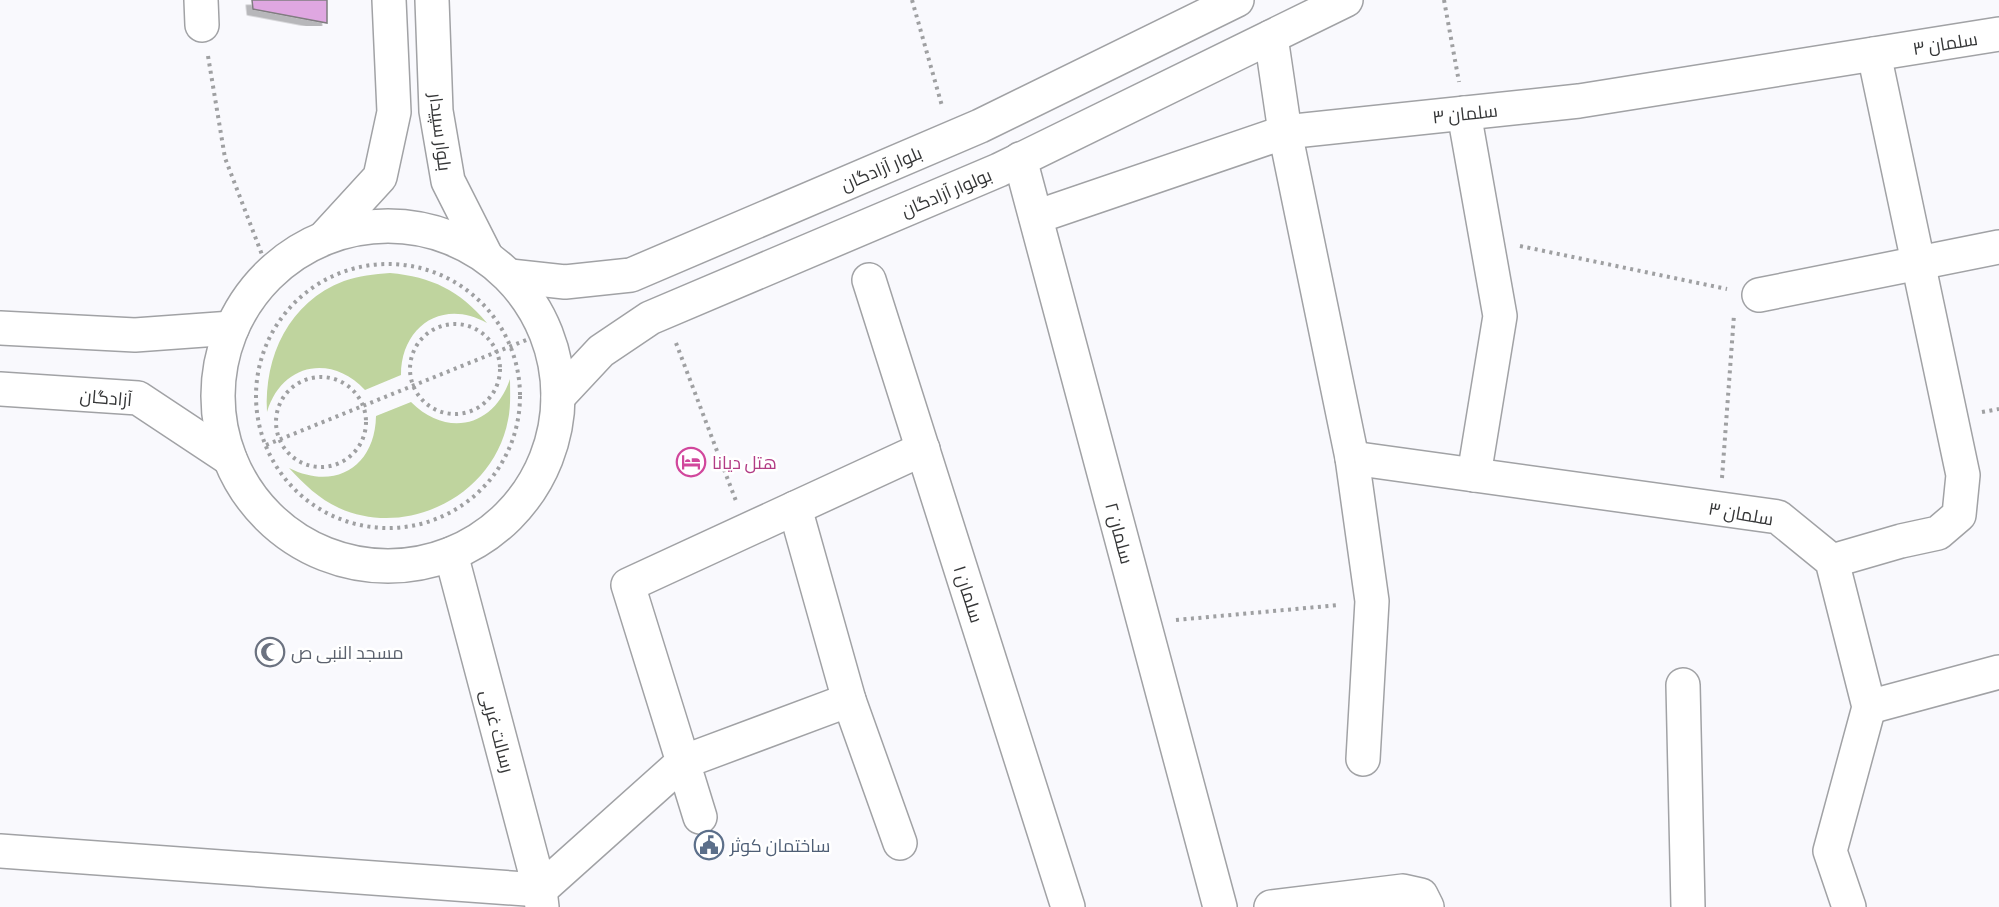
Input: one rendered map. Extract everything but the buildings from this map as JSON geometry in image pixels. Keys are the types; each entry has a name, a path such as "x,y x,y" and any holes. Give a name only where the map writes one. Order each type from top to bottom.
{"street":[{"path":"325,237 380,177 394,112 389,0"},
{"name":"بلوار سپیدار","path":"432,0 435,111 448,181 484,254"},
{"name":"بلوار آزادگان","path":"510,276 565,282 631,275 951,139 1237,0"},
{"name":"بولوار آزادگان","path":"558,397 601,351 650,318 1020,159 1347,0"},
{"name":"سلمان ۳","path":"1036,217 1285,132 1579,101 1999,34"},
{"path":"1271,37 1285,132 1352,458 1372,602 1363,759"},
{"path":"1847,907 1830,851 1869,707 1833,561 1901,541 1938,533 1959,515 1963,475 1874,54"},
{"path":"1464,113 1500,316 1474,475"},
{"name":"سلمان ۲","path":"1020,159 1220,907"},
{"path":"390,224 423,228 455,238 484,254 510,276 531,302 546,332 556,364 558,397 555,431 545,463 528,492 507,518 481,539 451,554 419,564 386,567 353,563 321,553 292,537 266,515 246,489 230,459 221,427 218,393 222,360 232,328 248,299 269,273 295,252 325,237 357,227 390,224"},
{"path":"1759,295 1999,247"},
{"name":"سلمان ۱","path":"869,280 1068,907"},
{"path":"0,328 135,335 232,328"},
{"name":"آزادگان","path":"0,389 138,398 230,459"},
{"path":"700,817 628,585 923,449"},
{"name":"سلمان ۳","path":"1352,458 1778,517 1833,561"},
{"path":"795,508 849,700 900,843"},
{"name":"رسالت غربی","path":"451,554 541,898"},
{"path":"1869,707 1999,672"},
{"path":"1683,685 1688,907"},
{"path":"0,850 541,898 683,762 849,700"},
{"path":"1271,907 1403,891 1421,895 1427,907"}],"path":[{"path":"912,0 951,139"},
{"path":"1444,0 1464,113"},
{"path":"202,12 225,158 269,273"},
{"path":"1487,239 1759,295"},
{"path":"390,263 416,266 440,274 463,286 482,303 499,323 511,346 518,371 520,397 517,423 509,448 497,470 480,490 460,506 437,518 413,526 387,528 361,525 336,518 314,505 294,488 278,468 266,445 259,420 256,394 259,368 267,344 280,321 296,301 316,285 339,273 364,265 390,263"},
{"path":"1720,508 1734,305 1759,295"},
{"path":"664,312 747,530"},
{"path":"461,324 473,327 491,341 497,352 500,363 496,387 491,397 472,411 449,414 437,411 418,396 412,386 410,362 413,351 419,340 438,326 461,324"},
{"path":"230,459 546,332"},
{"path":"322,377 339,381 358,395 364,405 366,429 363,440 349,459 338,465 315,468 303,464 293,459 279,440 277,416 280,405 294,386 305,380 322,377"},
{"path":"1144,623 1372,602"}],"green space":[{"path":"390,273 419,278 444,287 466,302 487,323 471,316 455,314 440,316 428,321 417,330 408,343 401,375 365,390 352,378 337,371 323,368 308,369 295,374 283,383 267,412 267,391 276,351 284,333 308,302 344,281"},
{"path":"510,379 509,415 500,447 485,470 467,489 444,504 419,514 393,518 365,516 339,508 318,496 289,468 322,477 349,470 360,461 368,449 374,434 376,416 411,402 439,420 454,423 468,422 481,417 493,408 503,395"}],"place":[{"name":"هتل دیانا","path":"691,462"},
{"name":"مسجد النبی ص","path":"270,652"},
{"name":"ساختمان کوثر","path":"709,845"}]}
